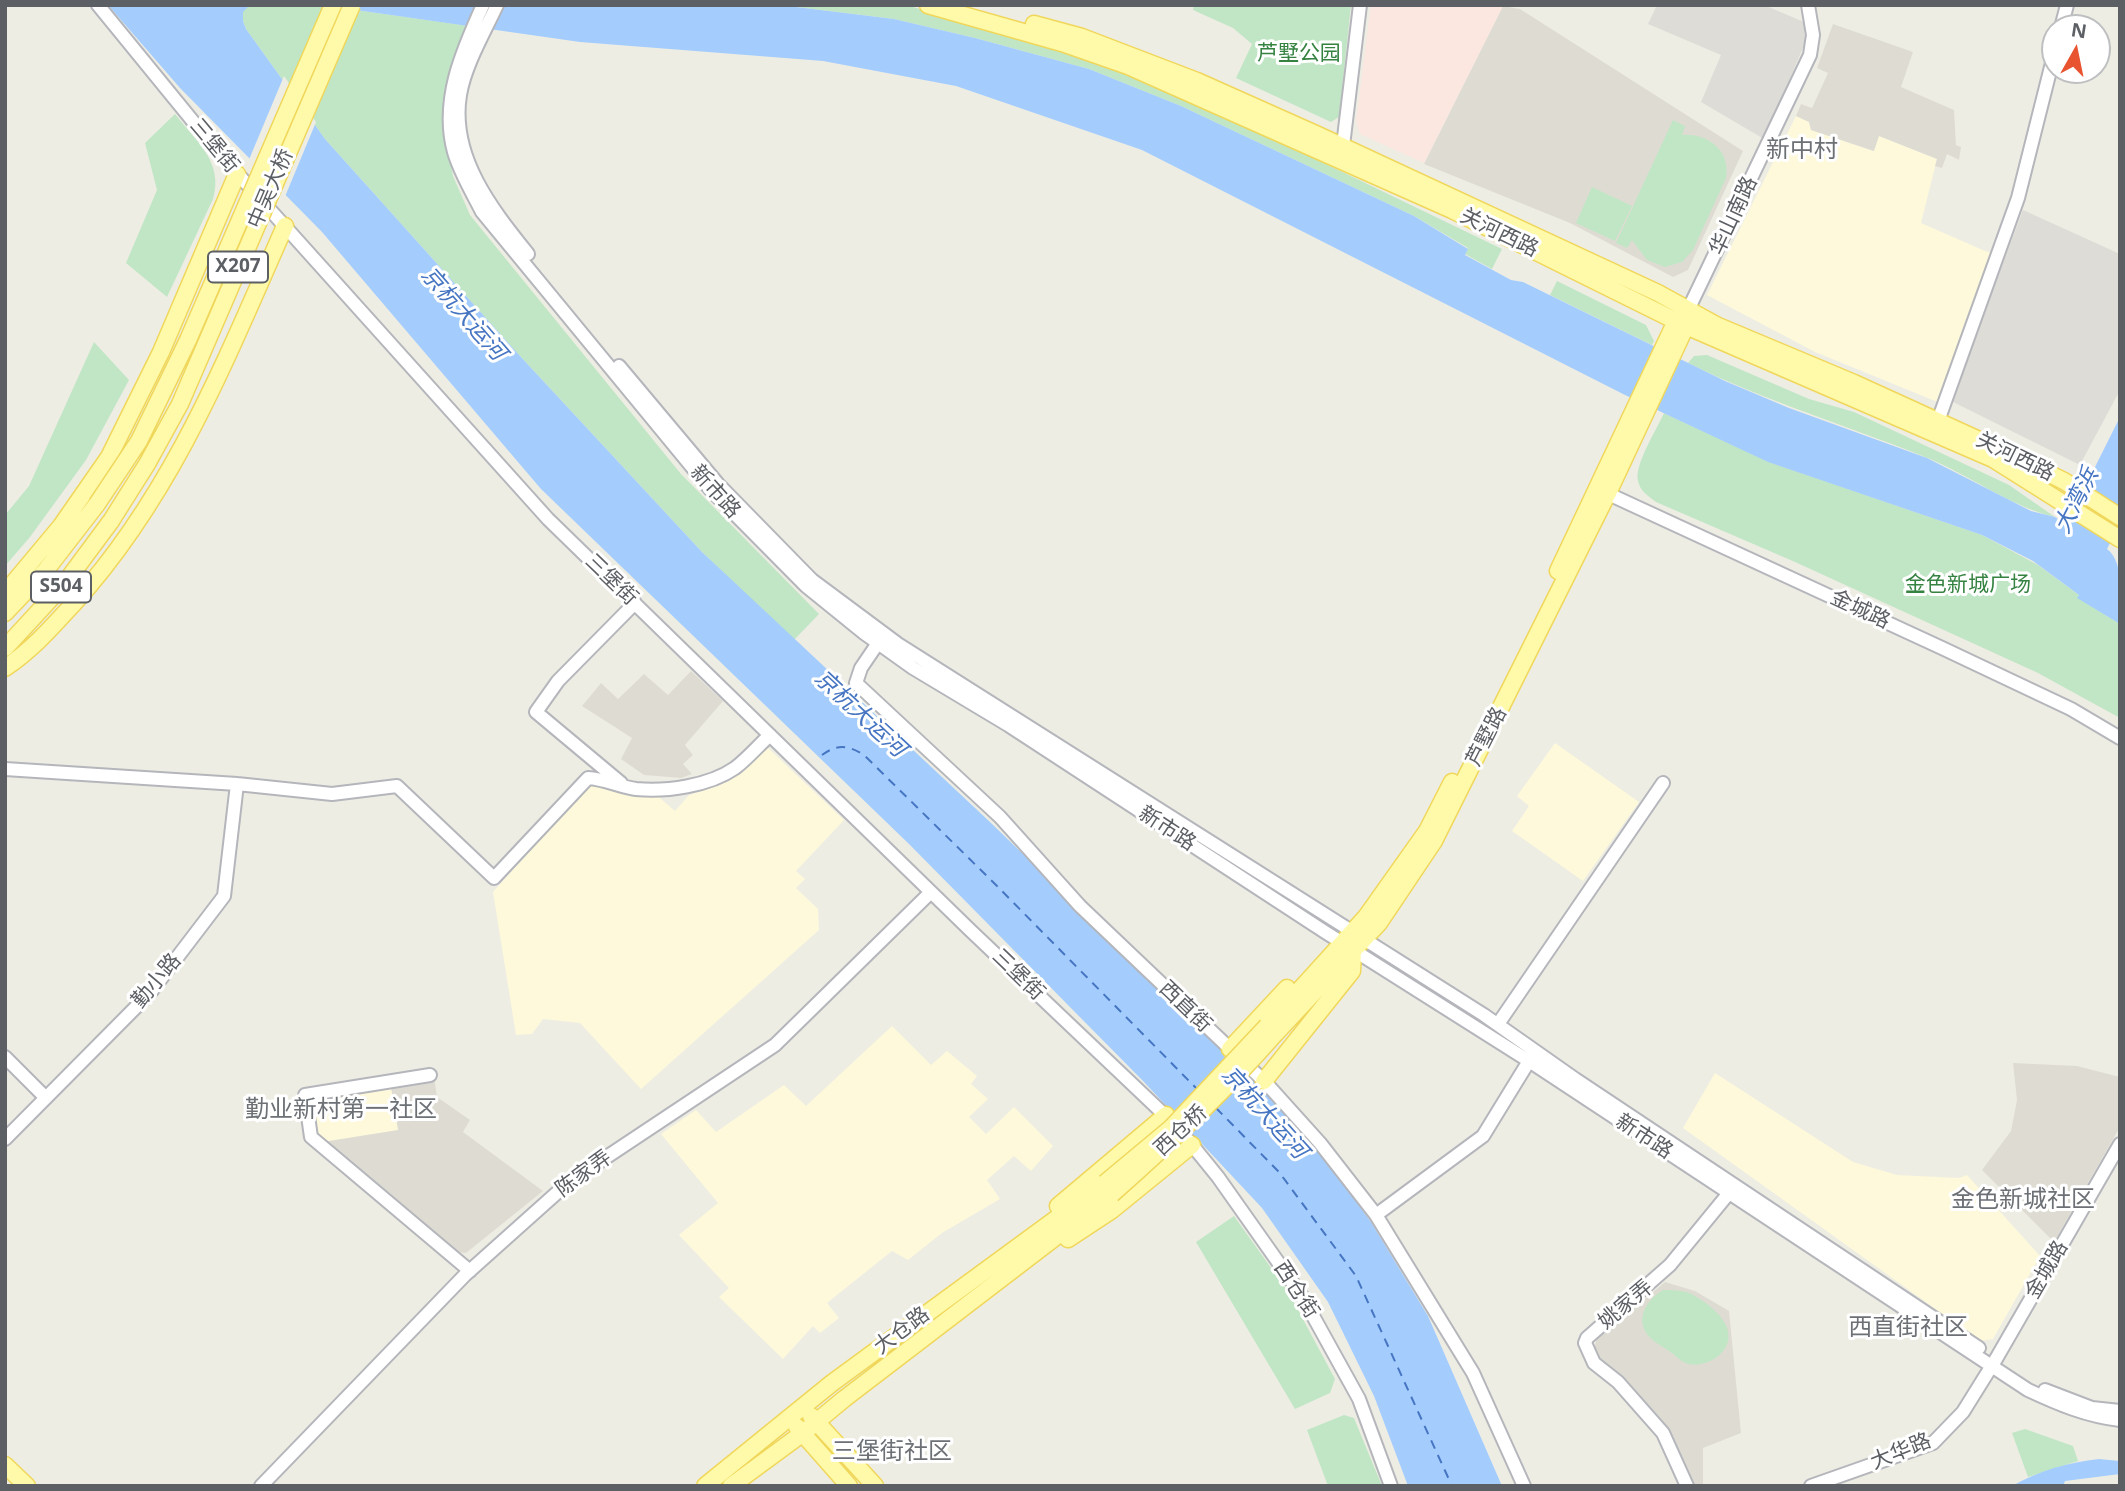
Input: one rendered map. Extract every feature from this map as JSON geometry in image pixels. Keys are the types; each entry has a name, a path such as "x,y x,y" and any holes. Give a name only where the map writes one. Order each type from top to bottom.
{"main road":[{"name":"中吴大桥","path":"97,504 139,442 188,340 333,5"},
{"name":"中吴大桥","path":"111,521 180,404 352,5"},
{"name":"关河西路","path":"928,5 1062,43 1128,66 1342,154 1455,197 1689,308 1718,326 1938,421 2064,481 2120,517"},
{"name":"关河西路","path":"964,5 1082,37 1197,81 1681,323 1993,459 2120,539"},
{"path":"5,612 12,597 109,457 161,352 237,174"},
{"path":"5,668 29,652 106,568 164,481 224,365 285,226"},
{"path":"1681,323 1689,308"},
{"name":"芦墅路","path":"1271,1030 1353,940 1366,917 1427,831 1602,491 1681,323"},
{"name":"S504","path":"12,597 46,570 97,504"},
{"name":"S504","path":"5,648 65,583 111,521"},
{"path":"1230,1049 1320,953 1353,940 1352,971 1264,1081"},
{"name":"西仓桥","path":"1108,1188 1178,1137 1241,1073 1271,1030"},
{"path":"942,1302 1166,1115"},
{"path":"956,1314 1112,1210 1192,1145"},
{"name":"大仓路","path":"705,1486 789,1417 942,1302 1108,1188"},
{"name":"大仓路","path":"731,1486 817,1423 956,1314 1108,1188"},
{"path":"802,1407 875,1486"},
{"path":"789,1417 849,1486"},
{"path":"5,1465 27,1486"},
{"path":"5,1478 13,1486"}],"street":[{"name":"三堡街","path":"98,5 237,174 548,519 931,892 1166,1115"},
{"path":"478,31 483,5"},
{"path":"478,31 497,5"},
{"path":"1342,154 1360,5"},
{"name":"华山南路","path":"1689,308 1810,55 1813,35 1808,5"},
{"name":"新市路","path":"478,31 458,65 450,97 450,125 454,151 482,212 710,489 806,586 913,668 1353,940 1497,1024 1993,1363 2028,1390 2063,1407 2120,1420"},
{"name":"新市路","path":"478,31 460,94 460,141 476,183 502,222 567,303 727,493 812,580 898,644 1353,940 1729,1194 1993,1363 2043,1390 2092,1408 2120,1411"},
{"path":"1938,421 2018,198 2047,84"},
{"name":"金城路","path":"1602,491 2071,709 2120,738"},
{"path":"625,786 536,712 558,681 635,603"},
{"name":"西直街","path":"878,643 861,668 856,683 1000,817 1080,906 1264,1081 1320,1143 1376,1215 1473,1373 1524,1486"},
{"path":"5,769 237,784 332,794 397,786 494,878 582,782 589,778 636,789 672,788 712,780 734,768 770,735"},
{"path":"1497,1024 1663,783"},
{"name":"勤小路","path":"5,1139 150,993 224,897 237,784"},
{"name":"陈家弄","path":"261,1486 470,1271 569,1182 775,1045 931,892"},
{"path":"5,1058 46,1098"},
{"path":"1376,1215 1483,1136 1529,1061"},
{"path":"430,1075 305,1095 312,1137 470,1271"},
{"name":"西仓街","path":"1166,1115 1192,1145 1302,1296 1359,1399 1391,1486"},
{"name":"金城路","path":"1993,1363 2120,1144"},
{"name":"姚家弄","path":"1688,1486 1663,1433 1618,1382 1594,1363 1585,1343 1587,1338 1670,1265 1729,1194"},
{"name":"大华路","path":"1811,1486 1933,1443 1963,1412 1993,1363"}],"shaded area":[{"path":"1371,5 1503,6 1424,163 1360,134 1356,122"},
{"path":"1657,5 1764,5 1804,22 1805,43 1764,139 1701,102 1721,55 1648,24"},
{"path":"1503,6 1520,9 1743,151 1688,270 1673,277 1570,223 1424,164"},
{"path":"1833,24 1913,52 1901,87 1954,110 1956,145 1961,147 1959,160 1947,154 1942,168 1935,166 1937,159 1879,136 1874,151 1811,130 1809,122 1796,116 1801,104 1812,108 1828,73 1817,68"},
{"path":"1796,116 1809,122 1811,130 1873,151 1879,136 1937,159 1921,223 1994,253 1940,403 1815,352 1707,295"},
{"path":"2023,210 2120,254 2120,390 2080,465 1951,401"},
{"path":"691,671 723,701 685,745 693,755 683,764 692,774 681,778 644,775 621,759 632,738 582,706 601,683 618,699 644,674 668,695"},
{"path":"1555,743 1639,802 1583,881 1512,831 1529,806 1517,796"},
{"path":"766,746 844,820 796,871 805,879 796,888 818,909 819,930 641,1089 580,1023 543,1019 532,1034 516,1035 493,892 592,782 653,792 675,811 689,795 720,785"},
{"path":"892,1026 931,1065 947,1051 977,1076 971,1084 988,1099 969,1117 986,1134 1014,1107 1053,1146 1031,1171 1014,1156 987,1180 1000,1199 942,1233 908,1260 892,1251 827,1303 839,1318 820,1333 813,1326 783,1359 719,1297 729,1288 679,1235 718,1203 661,1134 696,1110 716,1132 784,1085 806,1106"},
{"path":"2013,1063 2077,1066 2120,1077 2120,1127 2054,1242 1982,1170 2011,1131 2017,1100"},
{"path":"1715,1073 1853,1162 1897,1175 1959,1178 1967,1175 2040,1256 1993,1339 1980,1341 1683,1128"},
{"path":"434,1077 437,1097 470,1120 463,1132 543,1191 466,1253 455,1252 323,1142 398,1130 391,1087"},
{"path":"391,1087 399,1130 323,1142 317,1136 311,1099"},
{"path":"1665,1282 1695,1291 1729,1311 1741,1433 1703,1448 1703,1486 1691,1486 1664,1431 1596,1363 1593,1350 1597,1339"}],"green space":[{"path":"250,5 321,5 469,26 450,73 446,100 446,138 453,176 470,215 681,474 819,614 794,640 702,552 520,356 325,139 246,29 243,11"},
{"path":"780,5 906,5 1028,40 1129,74 1268,136 1502,249 1492,269 1465,254 1468,248 1414,216 1181,106 1089,69 894,19"},
{"name":"芦墅公园","path":"1194,5 1351,5 1339,117 1331,122 1236,78 1252,44 1233,28 1193,10"},
{"path":"175,114 206,153 215,174 215,186 213,199 167,297 126,263 157,190 145,143"},
{"path":"1673,120 1685,126 1682,135 1701,137 1716,146 1727,168 1726,178 1693,250 1682,262 1665,267 1647,260 1632,240 1627,248 1616,243"},
{"path":"1592,187 1632,206 1615,241 1576,223"},
{"path":"1557,281 1646,325 1654,341 1652,345 1550,295"},
{"path":"94,342 129,380 86,460 30,537 5,566 5,515 29,486"},
{"path":"1707,355 1809,399 1854,412 2009,485 2055,517 2022,506 1925,457 1776,401 1688,363 1694,356"},
{"name":"金色新城广场","path":"1664,413 1769,462 1982,535 2038,565 2079,595 2078,598 2120,624 2120,718 2038,673 1656,502 1641,488 1638,474 1639,466"},
{"path":"1234,1216 1289,1293 1335,1379 1330,1393 1295,1409 1196,1242"},
{"path":"1663,1290 1689,1293 1707,1304 1723,1320 1729,1338 1717,1357 1702,1364 1686,1363 1647,1334 1642,1321 1645,1309 1652,1298"},
{"path":"1344,1415 1354,1418 1382,1486 1328,1486 1307,1430"},
{"path":"2025,1429 2073,1446 2078,1461 2028,1477 2012,1433"}],"water":[{"name":"京杭大运河","path":"108,5 250,5 243,12 246,29 325,139 520,356 702,552 990,822 1259,1083 1336,1174 1371,1222 1428,1316 1502,1486 1408,1486 1374,1396 1328,1302 1262,1208 1144,1082 909,844 541,489 322,232 180,88"},
{"name":"大湾浜","path":"321,5 780,5 894,19 1089,69 1181,106 1414,216 1468,249 1465,255 1511,280 1523,282 1725,381 1789,408 1927,458 2031,511 2055,517 2064,523 2120,417 2120,523 2107,549 2113,555 2119,572 2120,624 2077,598 2079,595 2033,561 1982,535 1768,462 1625,395 1142,150 956,86 823,61 580,42"},
{"path":"2099,1459 2120,1461 2120,1474 2065,1481 2063,1486 2012,1486 2054,1468"}],"pier":[{"path":"284,76 316,122 284,199 248,162"}],"ferry route":[{"path":"822,755 843,747 864,755 1197,1089"},
{"path":"1216,1108 1279,1172 1356,1276 1452,1486"}],"district":[{"name":"新中村","path":"1802,150"},
{"name":"勤业新村第一社区","path":"341,1110"},
{"name":"金色新城社区","path":"2023,1200"},
{"name":"西直街社区","path":"1908,1328"},
{"name":"三堡街社区","path":"892,1452"}]}
